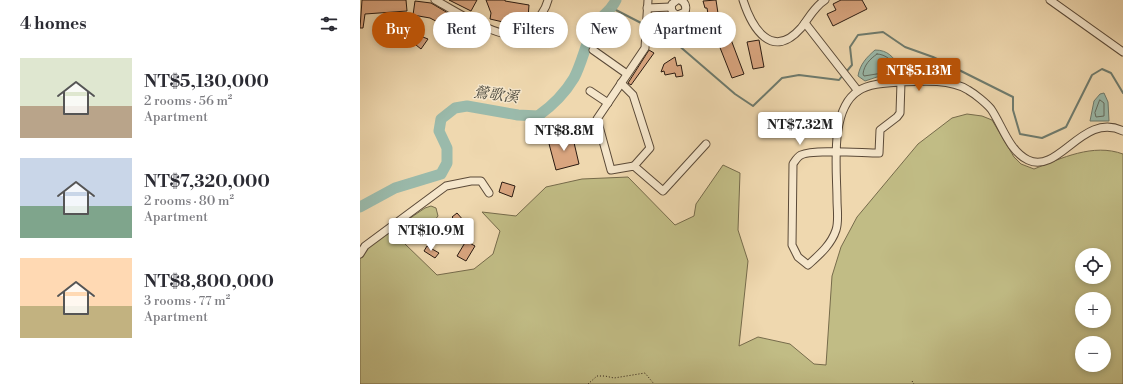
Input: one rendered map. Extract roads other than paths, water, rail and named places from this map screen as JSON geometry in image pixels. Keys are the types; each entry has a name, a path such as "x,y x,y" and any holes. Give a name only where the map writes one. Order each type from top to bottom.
{"street":[{"path":"435,0 489,28 507,35 522,32 535,23 548,0"},
{"path":"621,83 633,94 650,148 634,166 611,170 598,119 621,83 628,74 644,48 648,0"},
{"path":"678,0 686,4 686,9 683,14 678,15 674,13 671,7 673,2 678,0"},
{"path":"743,0 750,21 762,37 770,41 787,39 805,23 816,6 824,0"},
{"path":"1050,0 1123,52"},
{"path":"647,8 671,7"},
{"path":"805,23 858,91"},
{"path":"593,50 628,74"},
{"path":"900,82 901,109 897,117 880,130 878,154 837,153 806,154 800,156 793,164 792,245 798,257 808,265 822,252 831,240 836,229 837,153 837,132 840,118 845,106 858,91 881,84 900,82 948,83 967,89 990,108 1020,155 1034,162 1044,162 1056,156 1088,132 1099,128 1123,131"},
{"path":"590,91 608,104"},
{"path":"634,166 663,191 706,144"},
{"path":"360,254 365,246 446,186 471,181 481,181 489,193"}],"water":[{"path":"875,50 883,51 892,57 900,67 898,76 877,77 865,81 858,76 864,61"},
{"path":"1104,93 1108,102 1109,121 1090,121 1094,101 1100,94"}],"waterway":[{"name":"鶯歌溪","path":"360,207 395,188 441,174 447,163 447,148 439,131 441,119 455,108 467,106 518,115 538,116 553,104 567,89 574,78 587,44 598,21 611,8 616,0"},
{"path":"612,8 639,22"},
{"path":"846,72 852,65 850,47 858,35 883,32 905,47 933,57 1013,97 1013,110 1020,134 1042,138 1066,127 1092,75 1102,69 1111,73 1123,93"},
{"path":"682,48 735,94 753,106 782,78 799,75 839,80 843,75"}]}
